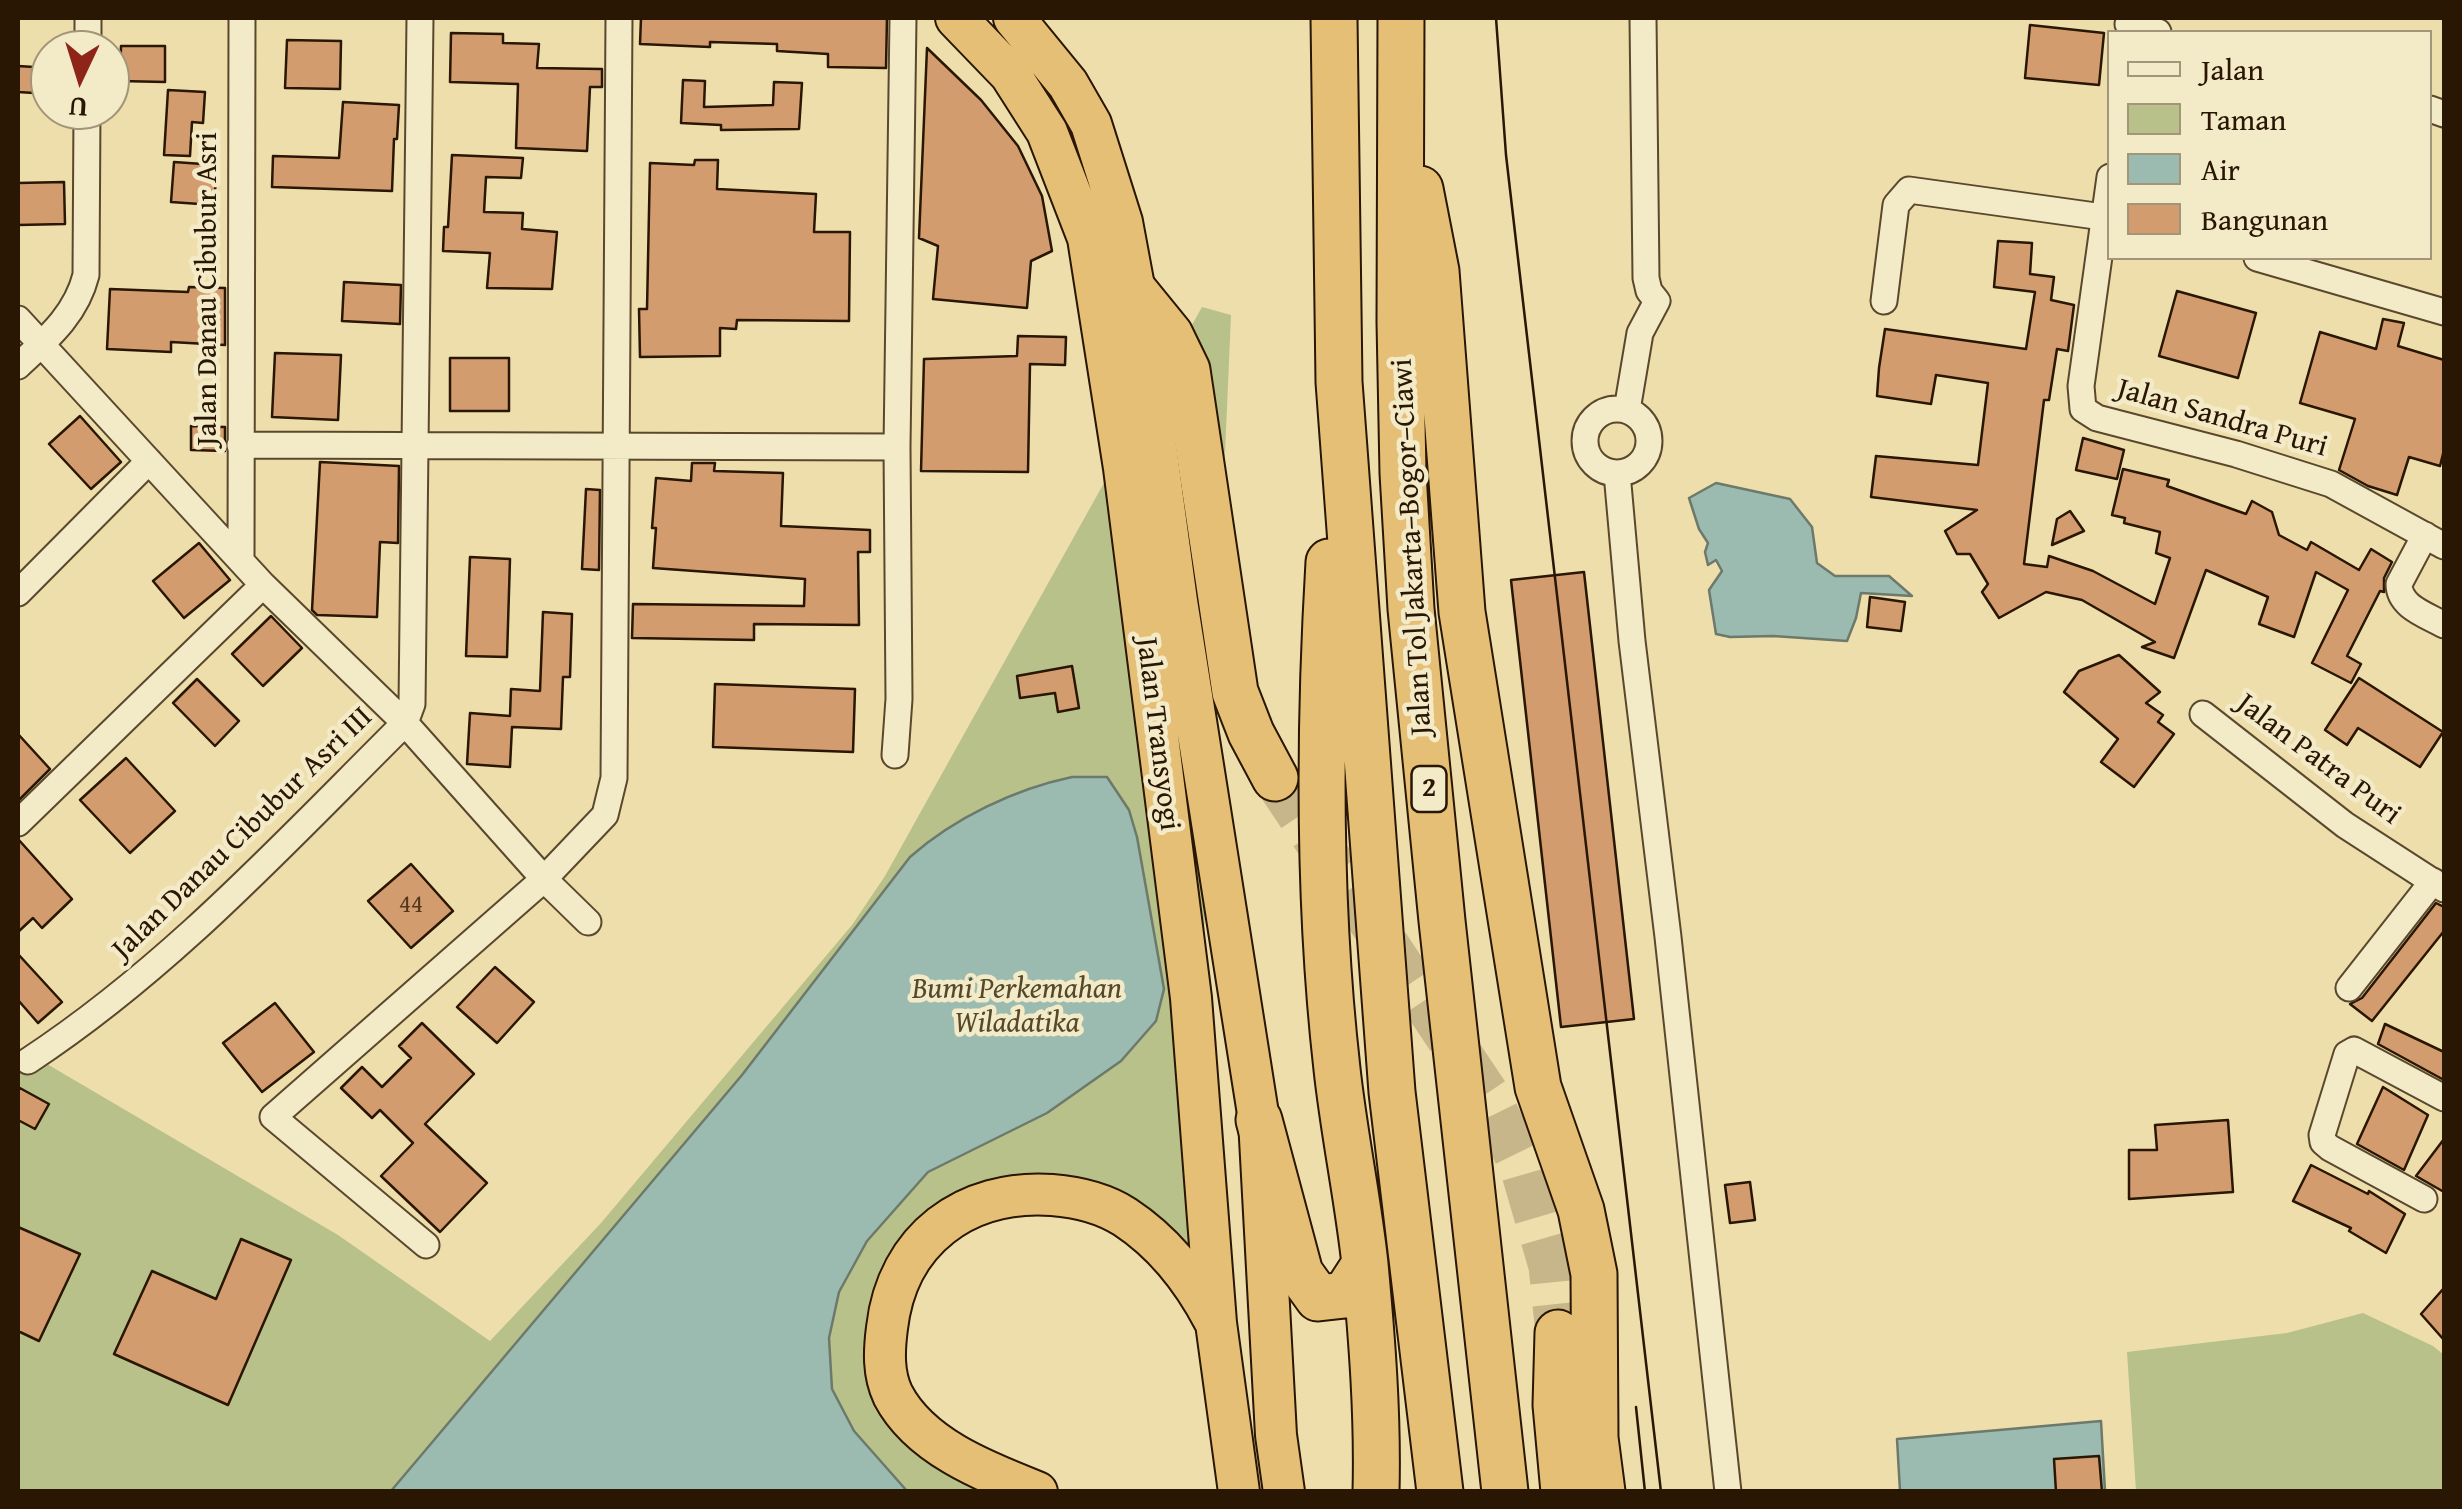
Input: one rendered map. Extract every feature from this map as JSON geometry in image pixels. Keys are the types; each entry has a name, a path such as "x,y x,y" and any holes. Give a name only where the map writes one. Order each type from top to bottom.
{"highway":[{"name":"Jalan Transyogi","path":"956,18 1010,74 1048,132 1088,238 1260,1120 1276,1435 1284,1492"},
{"name":"Jalan Transyogi","path":"1014,18 1068,84 1091,124 1122,222 1135,292 1216,1323 1238,1492"},
{"name":"Jalan Tol Jakarta–Bogor–Ciawi","path":"1334,18 1338,382 1392,1092 1440,1492"},
{"name":"Jalan Tol Jakarta–Bogor–Ciawi","path":"1401,18 1403,454 1411,609 1505,1492"},
{"path":"1399,84 1436,271 1462,612 1538,1087 1581,1210 1594,1274 1595,1438 1602,1492"},
{"path":"1135,292 1170,335 1187,370 1236,692 1251,733 1275,778"},
{"path":"1338,382 1322,678 1326,940 1337,1068 1364,1264 1377,1435 1376,1492"},
{"path":"1260,1120 1300,1273 1310,1290 1318,1298 1345,1295 1364,1264"},
{"path":"1036,1492 982,1470 948,1449 921,1429 894,1396 886,1374 888,1314 904,1275 931,1234 954,1214 982,1201 1007,1196 1070,1196 1098,1204 1125,1217 1174,1260 1199,1291 1216,1323"},
{"path":"1558,1334 1556,1406 1564,1492"}],"street":[{"name":"Jalan Danau Cibubur Asri","path":"240,561 242,18"},
{"path":"406,723 412,704 420,18"},
{"path":"426,1244 273,1117 544,879 606,815 614,778 619,18"},
{"path":"895,755 899,700 896,447 903,18"},
{"path":"1628,410 1640,332 1657,301 1646,278 1643,18"},
{"path":"18,366 66,319 80,297 86,275 88,130"},
{"path":"1884,301 1896,206 1908,190 2107,218"},
{"name":"Jalan Sandra Puri","path":"2107,218 2081,386 2084,410 2097,418 2236,454 2331,484 2435,541"},
{"path":"2264,260 2444,312"},
{"path":"18,319 263,586 406,723 544,879 588,922"},
{"path":"1628,410 1643,422 1649,441 1643,460 1627,472 1617,473 1591,459 1586,450 1586,430 1598,415 1628,410"},
{"path":"240,445 896,447"},
{"path":"18,593 149,461"},
{"path":"1617,473 1633,655 1728,1492"},
{"path":"2435,541 2399,584 2399,594 2403,601 2444,625"},
{"path":"18,823 263,586"},
{"name":"Jalan Patra Puri","path":"2203,714 2308,798 2439,885"},
{"name":"Jalan Danau Cibubur Asri III","path":"28,1060 138,982 189,937 406,723"},
{"path":"2349,988 2439,885"},
{"path":"2424,1198 2330,1148 2322,1135 2347,1054 2354,1050 2444,1098"}],"green space":[{"name":"Bumi Perkemahan Wiladatika","path":"1202,307 1231,315 1198,1074 1214,1294 1110,1203 949,1210 884,1375 991,1491 18,1492 18,1047 338,1235 490,1341 601,1223 852,925 885,876"},
{"path":"2363,1313 2444,1355 2444,1491 2136,1491 2127,1352 2287,1333"}],"water":[{"path":"1716,483 1790,499 1812,527 1817,563 1835,576 1889,576 1912,596 1861,593 1847,641 1716,634 1709,590 1722,571 1716,560 1708,565 1708,543 1689,498"},
{"path":"1072,777 1107,777 1129,810 1164,989 1156,1021 1121,1061 1047,1113 928,1172 867,1241 839,1292 829,1338 832,1389 854,1431 907,1491 391,1491 742,1075 910,857 986,807"},
{"path":"2101,1421 2105,1491 1900,1491 1897,1439"}],"building":[{"path":"641,18 887,18 886,68 828,67 828,54 777,51 777,44 640,44"},
{"path":"2030,25 2104,33 2099,85 2025,78"},
{"path":"451,33 503,34 503,43 539,44 537,68 602,69 602,87 590,87 587,151 516,148 518,84 450,82"},
{"path":"287,40 341,41 340,89 285,88"},
{"path":"130,46 165,46 165,82 130,81"},
{"path":"927,48 981,100 1018,146 1042,196 1052,251 1031,261 1027,308 933,299 938,246 919,238"},
{"path":"18,66 30,67 30,93 18,92"},
{"path":"683,80 705,81 704,107 773,105 774,82 802,83 799,129 721,130 721,125 681,123"},
{"path":"168,90 205,92 203,123 192,122 190,156 164,155"},
{"path":"343,102 399,105 392,191 272,187 273,156 339,158"},
{"path":"452,155 523,158 521,178 486,177 484,212 523,213 522,229 557,232 552,289 487,288 490,253 443,251"},
{"path":"695,160 718,160 717,189 816,194 814,232 850,232 849,321 737,320 736,329 720,328 720,356 640,357 639,309 647,309 650,163 694,165"},
{"path":"174,162 217,165 214,205 171,202"},
{"path":"64,182 65,224 18,225 18,183"},
{"path":"1998,241 2032,243 2030,274 2054,277 2051,300 2074,305 2068,351 2057,349 2049,400 2044,400 2024,564 2047,567 2049,556 2093,571 2155,604 2170,558 2156,553 2160,532 2124,523 2125,518 2112,515 2123,469 2169,480 2167,486 2246,514 2252,501 2272,512 2279,535 2307,550 2311,542 2359,570 2371,549 2392,562 2384,578 2384,592 2380,591 2347,656 2361,664 2351,683 2312,663 2348,590 2316,572 2294,637 2259,624 2268,597 2206,570 2174,658 2142,647 2155,642 2082,600 2046,592 1999,618 1982,592 1988,584 1970,554 1957,554 1945,531 1977,510 1871,497 1876,456 1978,465 1988,383 1936,375 1931,404 1877,396 1879,368 1885,329 2026,349 2035,292 1994,287"},
{"path":"344,282 401,285 400,324 342,321"},
{"path":"189,287 225,288 225,345 171,342 171,352 107,349 110,289 188,292"},
{"path":"2177,291 2256,313 2238,378 2159,356"},
{"path":"2383,319 2404,323 2398,346 2444,360 2444,450 2440,466 2409,457 2397,495 2368,486 2339,470 2355,419 2300,403 2320,332 2376,349"},
{"path":"1018,336 1066,337 1065,365 1030,364 1028,472 921,471 924,359 1017,356"},
{"path":"275,353 341,355 338,420 272,417"},
{"path":"450,358 509,358 509,411 450,411"},
{"path":"80,416 121,462 91,489 49,444"},
{"path":"191,426 225,427 225,451 191,450"},
{"path":"2083,438 2124,450 2117,479 2076,470"},
{"path":"320,462 399,466 398,543 380,542 377,617 317,615 312,610"},
{"path":"692,463 715,463 714,471 783,473 781,526 870,530 870,552 858,552 859,625 754,624 754,640 632,638 633,604 804,606 805,579 653,568 656,478 691,481"},
{"path":"586,489 600,490 599,570 582,569"},
{"path":"2070,511 2084,531 2052,545 2057,519"},
{"path":"199,543 230,580 184,618 153,581"},
{"path":"470,557 510,559 507,657 466,656"},
{"path":"1584,572 1634,1019 1561,1027 1511,580"},
{"path":"1870,597 1905,602 1901,631 1867,627"},
{"path":"543,612 572,614 570,677 563,677 561,729 512,727 510,767 467,764 470,713 510,716 511,689 540,691"},
{"path":"271,616 302,648 263,686 232,654"},
{"path":"2119,655 2160,692 2146,703 2163,715 2158,722 2174,734 2134,787 2101,762 2118,739 2064,692 2079,671"},
{"path":"1072,666 1079,708 1058,712 1055,693 1020,698 1017,676"},
{"path":"2359,678 2443,732 2420,767 2358,728 2347,745 2325,730"},
{"path":"197,679 239,721 215,746 173,703"},
{"path":"715,684 855,689 853,752 713,747"},
{"path":"18,734 50,769 18,801"},
{"path":"126,758 175,811 130,853 80,800"},
{"path":"18,839 72,899 42,928 33,918 18,932"},
{"path":"411,864 453,911 411,948 368,901"},
{"path":"2436,903 2444,907 2444,931 2372,1021 2350,1004 2362,998"},
{"path":"18,954 62,1002 38,1023 18,1000"},
{"path":"495,967 534,1002 497,1043 457,1007"},
{"path":"275,1003 314,1052 262,1092 223,1043"},
{"path":"422,1023 474,1074 425,1124 487,1183 440,1232 381,1176 413,1143 380,1110 372,1118 341,1088 362,1067 382,1087 411,1058 399,1046"},
{"path":"2385,1024 2444,1052 2444,1080 2378,1044"},
{"path":"18,1087 49,1104 35,1129 18,1120"},
{"path":"2383,1087 2428,1115 2404,1170 2357,1144"},
{"path":"2228,1120 2233,1192 2129,1199 2129,1150 2157,1150 2155,1125"},
{"path":"2444,1139 2444,1192 2416,1176"},
{"path":"2311,1165 2368,1194 2369,1191 2405,1214 2386,1253 2349,1231 2351,1228 2293,1201"},
{"path":"1750,1182 1755,1220 1730,1223 1725,1185"},
{"path":"18,1227 80,1254 39,1341 18,1331"},
{"path":"241,1239 291,1260 228,1405 114,1354 152,1271 216,1299"},
{"path":"2444,1288 2444,1340 2421,1314"},
{"path":"2099,1456 2102,1492 2056,1492 2054,1459"}],"tunnel":[{"path":"1275,778 1487,1095 1522,1166 1551,1266 1558,1333"}],"tram line":[{"path":"1496,18 1506,155 1661,1492"},
{"path":"1636,1407 1645,1492"}]}
